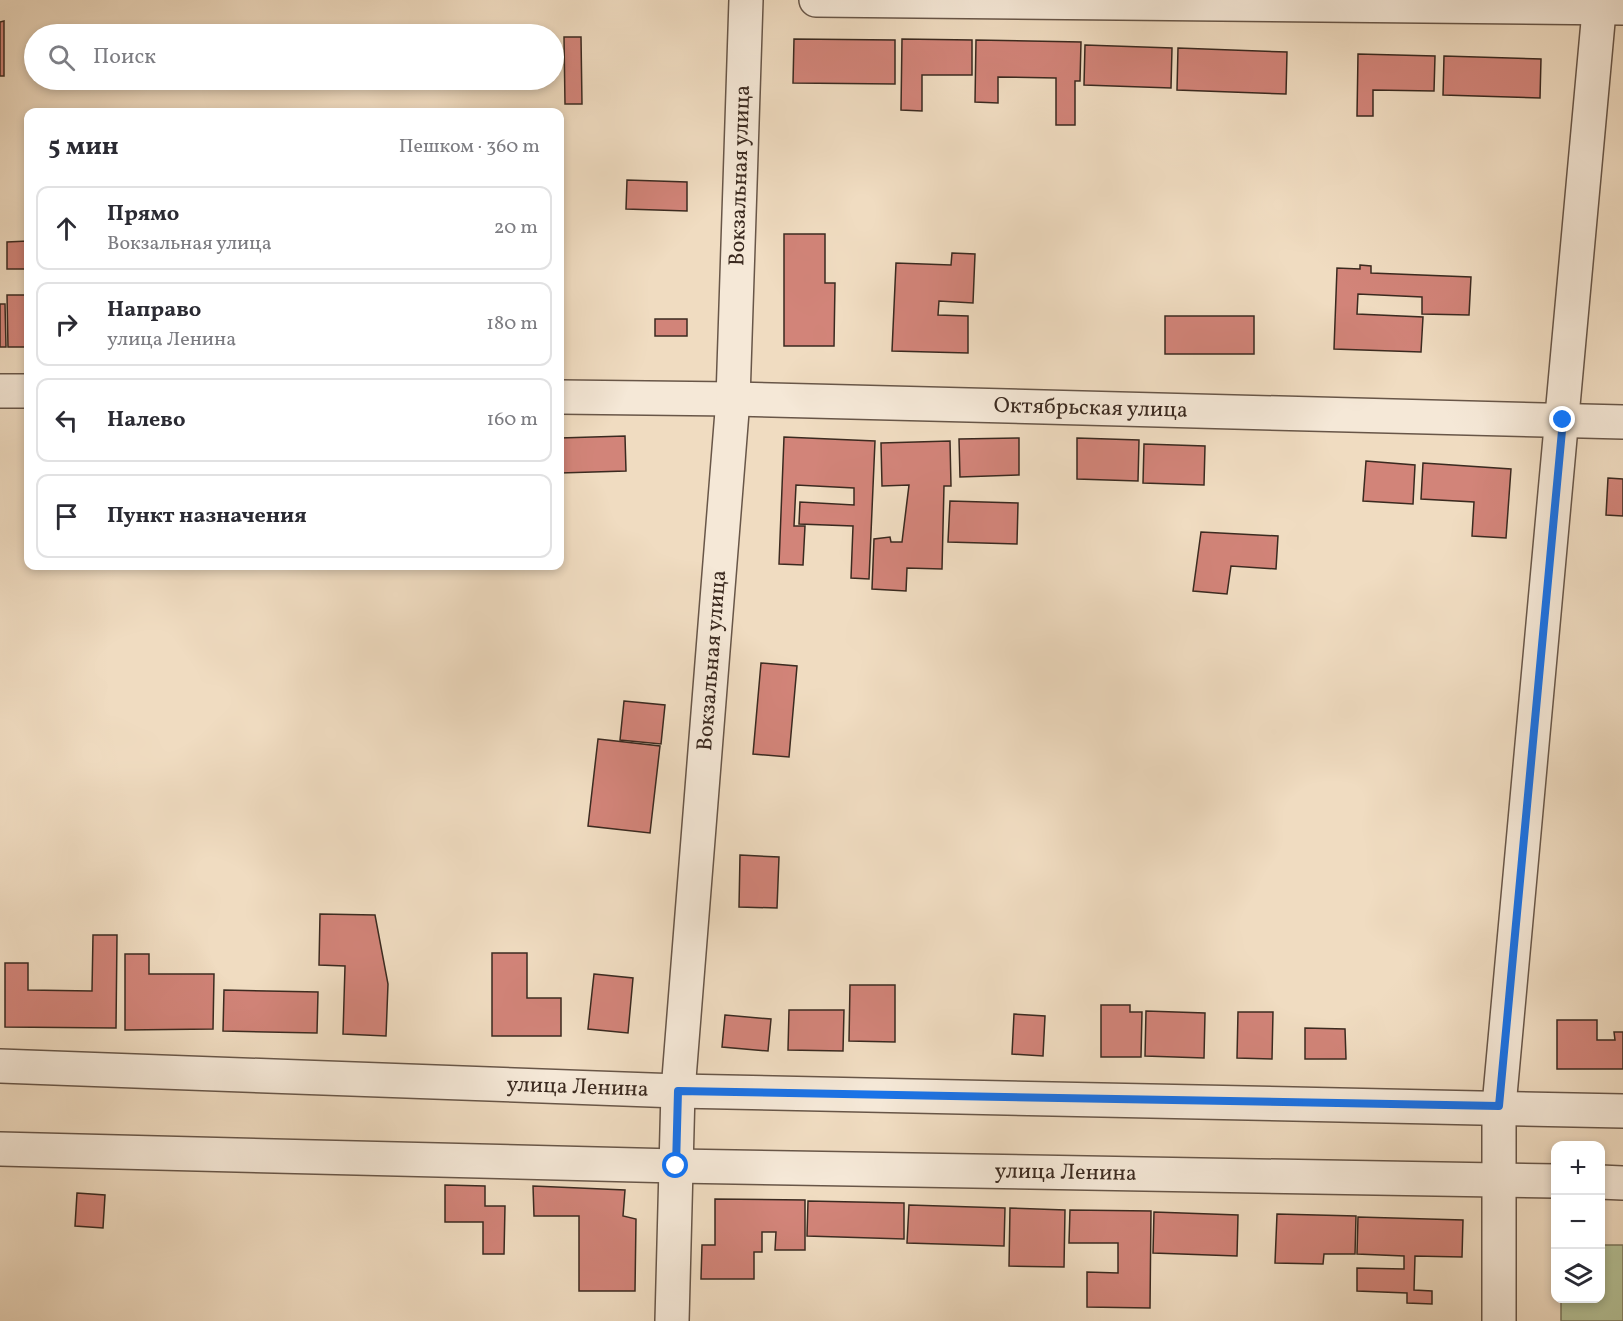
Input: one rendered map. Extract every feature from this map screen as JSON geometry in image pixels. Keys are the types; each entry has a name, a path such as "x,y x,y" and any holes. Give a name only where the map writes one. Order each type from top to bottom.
{"street":[{"name":"Вокзальная улица","path":"672,1321 678,1091 733,399 746,0"},
{"path":"816,0 1607,6 1563,420 1499,1106 1498,1321"},
{"path":"0,391 24,391"},
{"name":"Октябрьская улица","path":"564,397 733,399 1623,422"},
{"name":"улица Ленина","path":"0,1066 678,1091 1499,1106 1623,1111"},
{"name":"улица Ленина","path":"0,1149 676,1166 1551,1181"},
{"path":"1605,1182 1623,1183"}],"green space":[{"path":"1605,1245 1623,1245 1623,1321 1561,1321 1561,1303 1605,1303"}],"building":[{"path":"4,21 4,76 0,76 0,22"},
{"path":"564,37 581,37 582,104 565,104"},
{"path":"794,39 895,40 895,84 793,83"},
{"path":"902,39 972,40 972,75 922,75 922,111 901,110"},
{"path":"976,40 1081,42 1080,81 1075,81 1075,125 1056,125 1056,78 998,77 998,103 975,102"},
{"path":"1085,45 1172,48 1171,88 1084,85"},
{"path":"1178,48 1287,52 1286,94 1177,90"},
{"path":"1358,54 1435,56 1434,91 1373,90 1373,116 1357,116"},
{"path":"1444,56 1541,59 1540,98 1443,95"},
{"path":"627,180 687,182 687,211 626,209"},
{"path":"784,234 825,234 825,283 835,283 834,346 784,346"},
{"path":"24,241 24,269 7,269 7,242"},
{"path":"952,253 975,254 973,303 939,301 938,315 968,316 968,353 892,351 896,263 951,265"},
{"path":"1360,265 1371,266 1371,273 1471,277 1469,315 1422,314 1422,297 1358,294 1357,314 1423,317 1421,352 1334,349 1337,268 1360,269"},
{"path":"7,295 24,295 24,347 8,347"},
{"path":"0,304 5,304 6,347 0,347"},
{"path":"1165,316 1254,316 1254,354 1165,354"},
{"path":"655,319 687,319 687,336 655,336"},
{"path":"625,436 626,471 564,473 564,438"},
{"path":"784,437 875,441 869,579 851,578 853,526 799,524 800,502 854,505 854,488 796,485 794,526 805,526 803,565 779,564"},
{"path":"1019,438 1019,475 960,477 959,439"},
{"path":"1077,438 1139,440 1138,481 1077,479"},
{"path":"950,441 951,486 944,486 942,569 907,568 906,591 872,589 874,539 890,537 891,542 902,542 909,485 882,486 881,443"},
{"path":"1144,444 1205,446 1204,485 1143,483"},
{"path":"1366,461 1415,465 1413,504 1363,501"},
{"path":"1423,463 1511,469 1506,538 1472,536 1474,502 1421,499"},
{"path":"1608,478 1623,479 1623,516 1606,515"},
{"path":"950,501 1018,503 1017,544 948,542"},
{"path":"1201,532 1278,536 1276,569 1231,566 1227,594 1193,591"},
{"path":"761,663 797,666 789,757 753,754"},
{"path":"624,701 665,705 661,744 620,740"},
{"path":"598,739 660,746 650,833 588,826"},
{"path":"740,855 779,857 777,908 739,907"},
{"path":"320,914 375,915 388,984 386,1036 343,1034 345,966 319,965"},
{"path":"93,935 117,935 116,1028 5,1027 5,963 28,963 28,990 92,991"},
{"path":"492,953 527,953 527,998 561,998 561,1036 492,1036"},
{"path":"125,954 149,954 149,974 214,974 213,1029 125,1030"},
{"path":"594,974 633,978 628,1033 588,1029"},
{"path":"850,985 895,985 895,1042 849,1041"},
{"path":"224,990 318,992 317,1033 223,1031"},
{"path":"1101,1005 1130,1005 1130,1012 1142,1012 1141,1057 1101,1057"},
{"path":"789,1010 844,1010 843,1051 788,1050"},
{"path":"1146,1011 1205,1013 1204,1058 1145,1056"},
{"path":"1238,1012 1273,1012 1272,1059 1237,1058"},
{"path":"1014,1014 1045,1016 1043,1056 1012,1054"},
{"path":"725,1015 771,1019 768,1051 722,1047"},
{"path":"1557,1020 1597,1020 1597,1040 1615,1040 1614,1032 1623,1032 1623,1069 1557,1069"},
{"path":"1305,1028 1345,1029 1346,1059 1305,1059"},
{"path":"445,1185 485,1186 485,1206 505,1206 504,1254 483,1254 483,1222 445,1222"},
{"path":"533,1186 625,1190 623,1216 636,1219 635,1291 579,1291 579,1216 534,1216"},
{"path":"77,1193 105,1195 103,1228 75,1226"},
{"path":"715,1199 805,1200 805,1250 775,1250 776,1232 762,1232 762,1252 754,1252 754,1279 701,1279 702,1245 715,1245"},
{"path":"808,1201 904,1203 904,1239 807,1236"},
{"path":"909,1205 1005,1208 1004,1246 907,1243"},
{"path":"1010,1208 1065,1210 1064,1267 1009,1266"},
{"path":"1070,1210 1151,1211 1150,1308 1087,1307 1087,1272 1118,1273 1118,1243 1069,1243"},
{"path":"1154,1212 1238,1215 1237,1256 1153,1253"},
{"path":"1277,1214 1356,1216 1355,1254 1324,1254 1323,1264 1275,1263"},
{"path":"1358,1217 1463,1220 1462,1257 1415,1256 1414,1290 1432,1291 1432,1304 1407,1303 1407,1293 1357,1291 1357,1268 1404,1269 1404,1256 1357,1254"}],"route":[{"path":"676,1166 678,1091 1499,1106 1563,420"}]}
